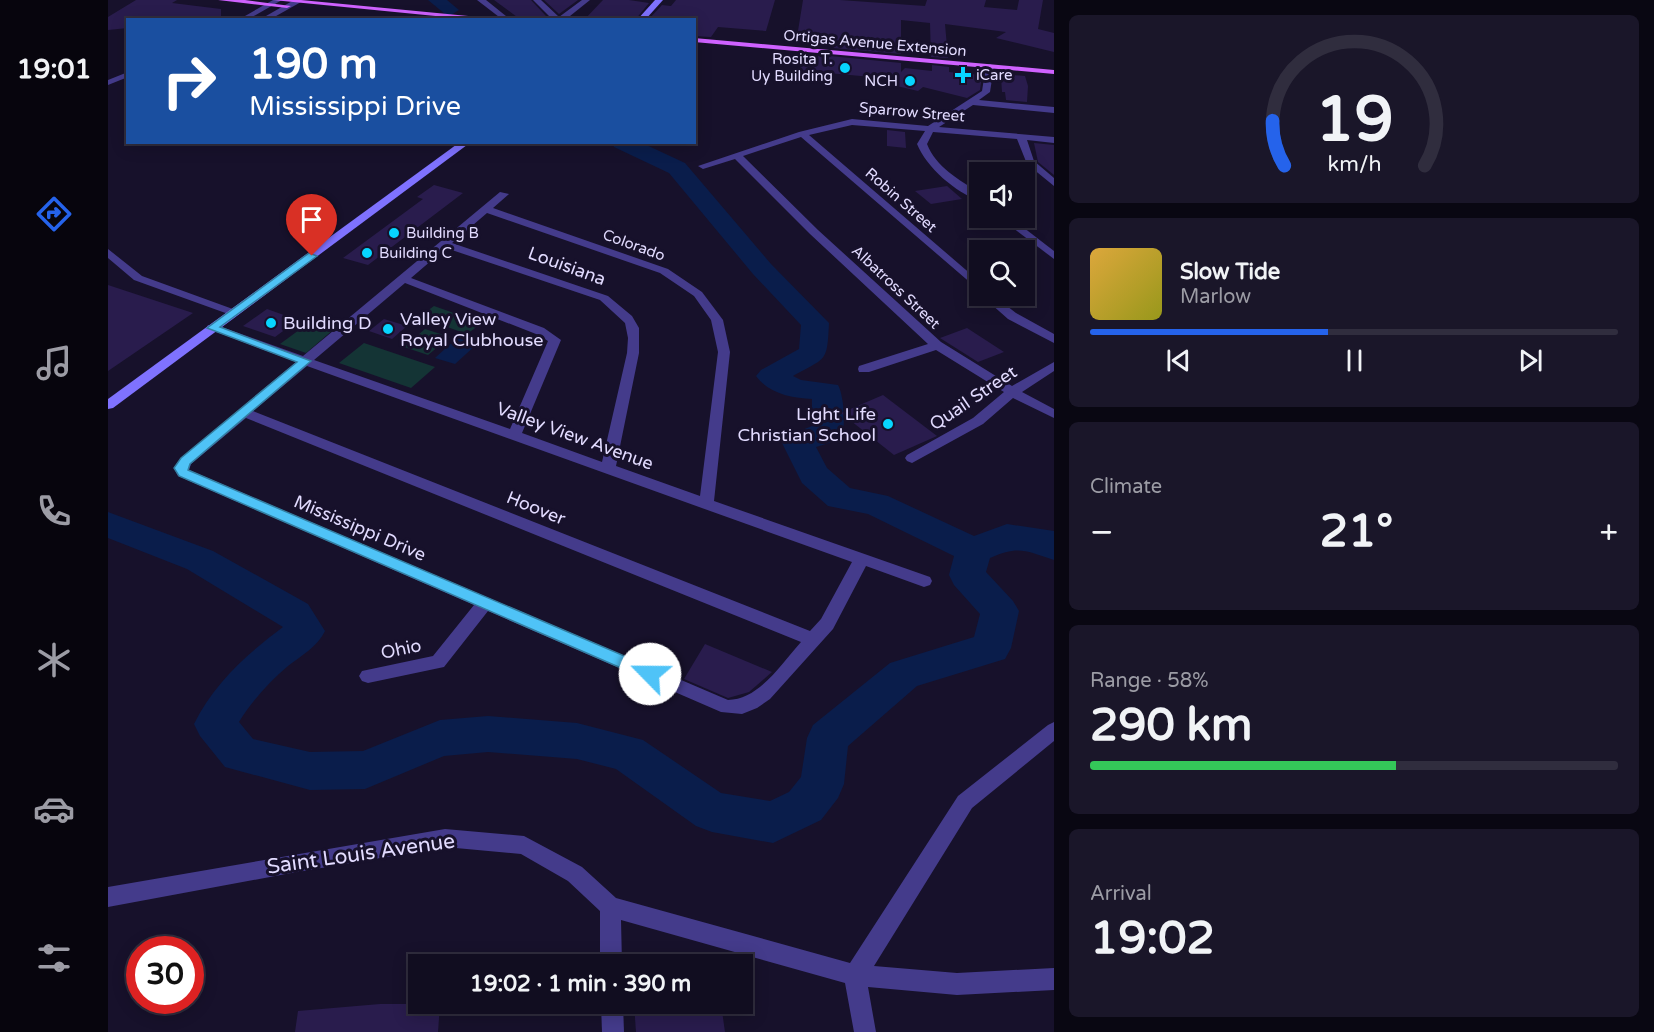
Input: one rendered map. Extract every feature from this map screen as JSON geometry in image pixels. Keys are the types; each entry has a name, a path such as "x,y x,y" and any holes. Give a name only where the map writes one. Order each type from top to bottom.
{"main road":[{"path":"222,0 276,1 430,18"},
{"path":"294,4 321,2 486,18"},
{"name":"Ortigas Avenue Extension","path":"696,36 1054,66"},
{"name":"Ortigas Avenue Extension","path":"696,40 1054,72"}],"street":[{"path":"481,0 504,18"},
{"path":"537,0 557,18"},
{"path":"562,18 586,0"},
{"path":"642,18 659,0"},
{"path":"245,18 276,1"},
{"path":"252,14 266,18 294,4"},
{"path":"969,190 942,170 924,152 922,144 931,128 986,92 990,66"},
{"path":"108,83 126,75"},
{"path":"108,93 126,85"},
{"path":"972,102 1054,110"},
{"name":"Sparrow Street","path":"703,166 802,134 852,122 1054,140"},
{"name":"Robin Street","path":"802,134 969,278"},
{"path":"1021,137 1030,162 1054,183"},
{"path":"108,405 464,144"},
{"name":"Albatross Street","path":"738,156 814,232 937,345 1012,392 1054,414"},
{"path":"1042,174 1054,175"},
{"name":"Mississippi Drive","path":"504,194 186,461 181,468 183,473 727,707 741,708 753,704 827,624 861,560"},
{"name":"Colorado","path":"485,210 664,271 698,294 717,320 724,352 706,504"},
{"path":"1018,228 1054,256"},
{"name":"Louisiana","path":"444,244 604,298 621,310 634,329 633,354 608,468"},
{"path":"108,252 138,278 235,312"},
{"path":"402,279 540,331 555,340 515,434"},
{"path":"1000,306 1012,316 1054,339"},
{"name":"Valley View Avenue","path":"212,328 924,581"},
{"path":"864,369 937,345"},
{"name":"Quail Street","path":"912,458 978,421 1012,392 1054,366"},
{"name":"Hoover","path":"245,413 812,639"},
{"name":"Ohio","path":"368,676 438,662 485,603"},
{"path":"865,1032 855,975 965,802 1054,730"},
{"name":"Saint Louis Avenue","path":"108,897 286,864 445,838 524,845 575,874 610,907 855,975 957,984 1054,979"},
{"path":"610,907 611,954"},
{"path":"612,1014 613,1032"}],"green space":[{"path":"434,306 482,323 467,334 419,317"},
{"path":"310,322 334,329 306,353 280,344"},
{"path":"425,329 450,337 428,355 404,347"},
{"path":"364,343 435,367 411,388 339,363"}],"water":[{"path":"457,338 477,344 455,364 435,358"}],"building":[{"path":"136,0 177,0 172,3 221,9 221,18 126,18 126,28 108,30 108,17"},
{"path":"494,0 531,0 546,16 517,17"},
{"path":"544,0 578,0 559,14"},
{"path":"603,0 649,3 637,18 586,18"},
{"path":"676,0 775,0 766,31 718,27 711,37 696,36 696,18 650,18 662,5 671,6"},
{"path":"803,0 840,0 925,6 927,0 986,0 984,7 1017,10 1019,0 1043,0 1038,29 1054,33 1054,52 996,38 1006,32 945,24 948,58 931,57 930,23 901,20 901,54 833,48 844,41 797,37"},
{"path":"820,55 901,63 901,72 905,68 932,71 932,65 949,67 949,72 982,75 980,90 967,98 923,87 918,91 888,84 893,79 796,70"},
{"path":"1001,74 1025,76 1028,86 1027,102 1006,100 1005,92 1002,92"},
{"path":"887,130 905,132 906,148 887,146"},
{"path":"1034,143 1054,145 1054,175 1038,162"},
{"path":"434,185 463,193 368,265 343,258 423,199 417,197"},
{"path":"947,186 962,199 931,204 915,191"},
{"path":"108,285 193,313 108,371"},
{"name":"Building D","path":"267,309 298,320 275,337 243,326"},
{"name":"Valley View Royal Clubhouse","path":"384,319 407,326 392,339 369,331"},
{"path":"967,328 1004,352 978,362 940,338"},
{"name":"Light Life Christian School","path":"883,395 937,436 894,455 841,413"},
{"path":"705,644 772,672 749,692 728,698 684,679"},
{"path":"408,1004 408,1014 439,1014 438,1032 295,1032 298,1011"},
{"path":"635,1014 722,1014 725,1032 636,1032"}],"waterway":[{"path":"436,0 451,10"},
{"path":"626,144 677,168 762,269 815,323 813,353 771,376 794,389 827,391 828,431 798,443 814,475 840,498 876,504 974,550"},
{"path":"108,524 200,560 295,614 306,631 273,656 236,692 215,724 240,754 310,771 365,770 440,738 488,734 577,741 628,753 712,812 773,822 805,806 822,784 828,738 904,674 991,648 1000,611 967,575 974,550"},
{"path":"974,550 1007,536 1047,542 1054,547"}],"place":[{"name":"Rosita T. Uy Building","path":"845,68"},
{"name":"iCare","path":"963,75"},
{"name":"NCH","path":"910,81"},
{"name":"Building B","path":"394,233"},
{"name":"Building C","path":"367,253"},
{"name":"Building D","path":"271,323"},
{"name":"Valley View Royal Clubhouse","path":"388,329"},
{"name":"Light Life Christian School","path":"888,424"}],"route":[{"path":"312,256 212,328 305,361 186,461 181,468 183,473 650,674"}]}
